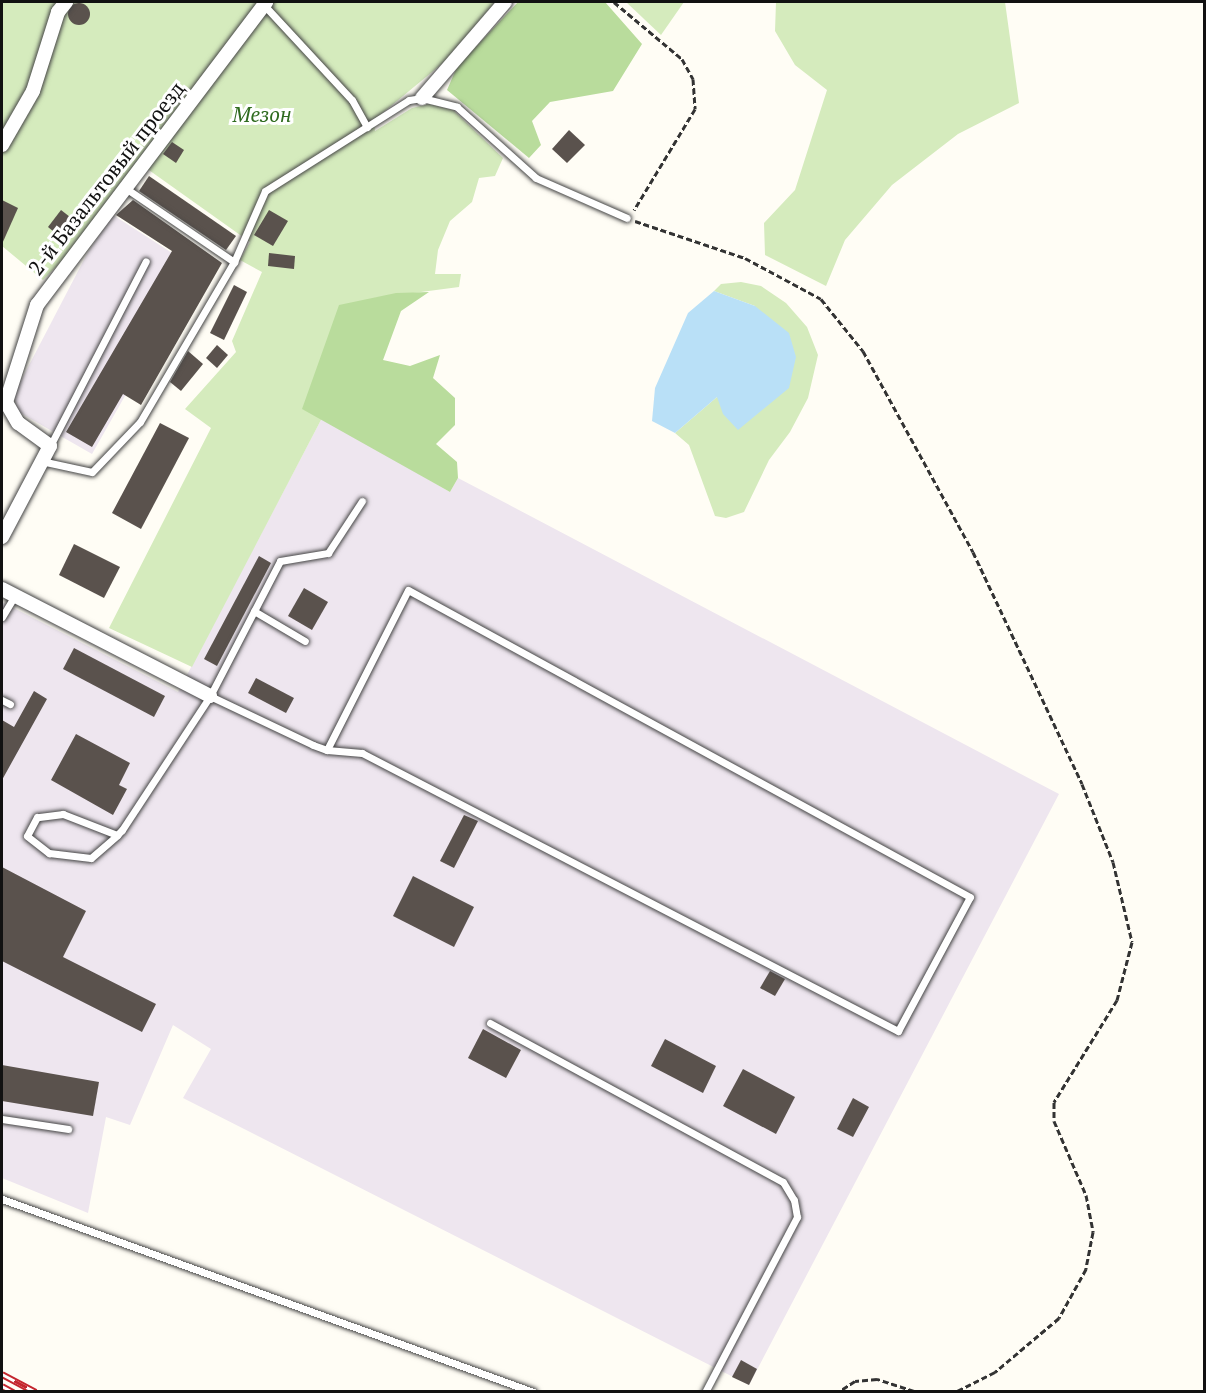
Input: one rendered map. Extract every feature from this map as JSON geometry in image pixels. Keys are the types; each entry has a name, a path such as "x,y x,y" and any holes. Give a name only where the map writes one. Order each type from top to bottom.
{"street":[{"path":"422,98 505,2"},
{"name":"2-й Базальтовый проезд","path":"50,446 14,416 6,402 10,379 37,305 61,267 81,251 265,3"},
{"path":"2,145 33,90 59,5"},
{"path":"2,537 50,446"},
{"path":"2,589 210,696"}],"lane":[{"path":"265,3 352,100 367,127"},
{"path":"41,461 92,472 140,422 234,262 266,190 409,100 422,98 457,107 536,178 627,218"},
{"path":"127,189 234,262"},
{"path":"50,446 146,261"},
{"path":"117,835 63,814 37,817 27,836 49,853 91,858 117,835 210,696 280,561 328,553 362,501"},
{"path":"210,696 327,750 362,753 898,1031 970,897 408,590 327,750"},
{"path":"2,617 14,597"},
{"path":"254,611 305,641"},
{"path":"2,700 10,704"},
{"path":"490,1023 783,1182 794,1200 797,1217 705,1392"},
{"path":"2,1119 68,1129"},
{"path":"2,1199 533,1392"}],"path":[{"path":"615,2 682,60 693,79 695,109 627,218 745,258 821,299 863,351 973,552 1082,784 1113,862 1132,942 1117,1000 1054,1102 1054,1121 1086,1195 1093,1232 1086,1269 1059,1318 994,1372 957,1391 914,1391 877,1379 855,1381 838,1392"}],"shaded area":[{"path":"113,215 197,269 92,454 17,411 14,394 88,252"},
{"path":"322,418 450,492 458,478 1059,794 749,1385 183,1098 211,1049 173,1025 130,1125 106,1117 88,1213 2,1178 2,602 178,692"}],"green space":[{"name":"Мезон","path":"2,2 495,2 449,58 374,120 375,131 412,108 429,104 453,110 503,158 495,176 479,178 472,202 450,221 438,250 435,274 461,274 459,287 375,298 303,409 322,418 192,667 109,628 211,428 185,409 236,352 232,341 262,272 240,260 250,242 139,163 77,246 43,280 2,246"},
{"path":"518,2 605,2 642,44 613,91 550,102 532,121 541,145 529,158 447,90 457,67"},
{"path":"626,2 684,2 661,35"},
{"path":"776,2 1005,2 1019,103 958,134 892,185 845,240 826,286 765,255 764,223 795,190 827,90 795,65 775,31"},
{"path":"741,282 761,286 786,303 807,327 818,355 808,398 790,432 769,460 744,512 726,518 715,516 689,445 675,433 717,397 755,306 714,291 721,284"},
{"path":"429,292 401,311 383,360 410,366 440,355 433,378 455,398 455,425 436,444 457,462 458,478 450,492 302,409 339,305 396,293"}],"water":[{"path":"714,291 755,306 789,333 796,357 789,388 738,430 723,414 717,397 675,433 652,421 655,388 688,313"}],"building":[{"path":"79,3 87,6 90,14 87,22 79,25 71,22 68,14 71,6"},
{"path":"177,82 187,91 178,104 166,94"},
{"path":"569,130 585,145 567,163 552,149"},
{"path":"172,142 184,150 176,163 163,154"},
{"path":"149,176 236,236 226,250 139,191"},
{"path":"2,200 18,208 2,244"},
{"path":"133,200 222,263 141,405 123,394 92,447 66,432 172,251 116,215"},
{"path":"61,210 79,224 65,241 48,227"},
{"path":"269,210 288,221 273,246 254,235"},
{"path":"269,253 295,256 294,269 268,266"},
{"path":"234,285 247,292 224,340 210,333"},
{"path":"217,345 228,355 217,368 206,358"},
{"path":"188,351 203,364 181,391 170,382"},
{"path":"160,423 189,438 141,529 112,513"},
{"path":"74,544 120,567 104,598 59,575"},
{"path":"259,556 271,563 217,666 204,659"},
{"path":"304,588 328,602 312,630 288,616"},
{"path":"74,648 165,696 154,717 63,669"},
{"path":"256,678 294,698 286,713 248,693"},
{"path":"34,691 47,699 2,780 2,720 14,727"},
{"path":"76,734 130,763 119,785 127,789 113,815 51,780"},
{"path":"464,815 478,821 454,868 440,861"},
{"path":"2,867 86,911 63,957 156,1004 142,1032 2,961"},
{"path":"413,876 474,907 454,947 393,916"},
{"path":"770,971 785,979 775,996 760,988"},
{"path":"483,1029 521,1050 506,1078 468,1058"},
{"path":"665,1039 716,1066 703,1093 651,1066"},
{"path":"2,1065 99,1082 93,1116 2,1101"},
{"path":"743,1069 795,1097 776,1134 723,1106"},
{"path":"853,1098 869,1107 853,1137 837,1129"},
{"path":"741,1360 757,1369 749,1385 732,1377"}],"railway":[{"path":"2,1374 36,1392"},
{"path":"2,1386 13,1392"}]}
